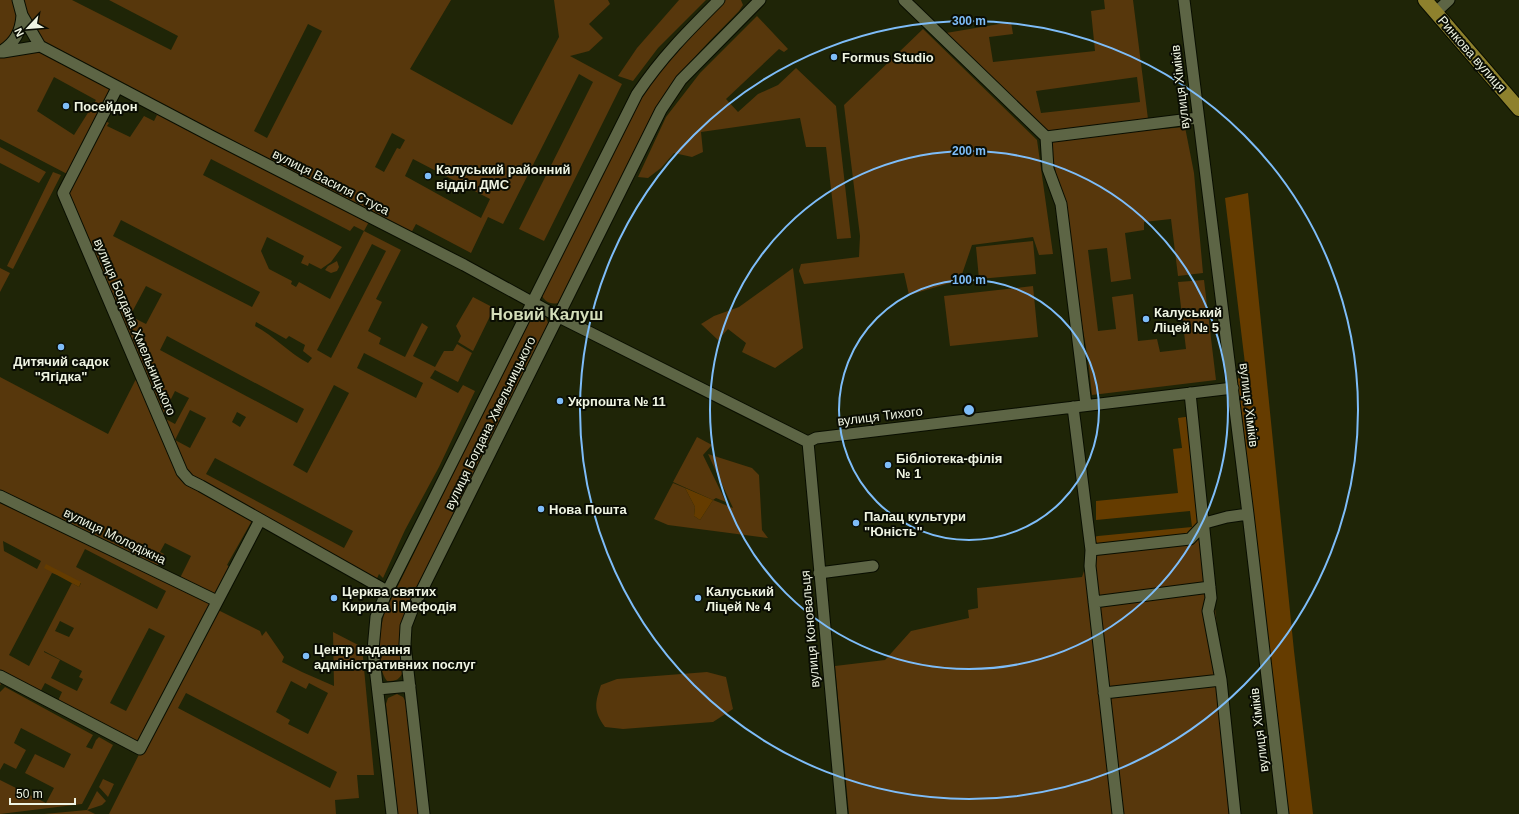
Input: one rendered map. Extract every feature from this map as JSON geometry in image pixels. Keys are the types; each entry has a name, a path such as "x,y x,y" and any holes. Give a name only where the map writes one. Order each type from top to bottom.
{"main road":[{"name":"Ринкова вулиця","path":"1425,0 1519,109"}],"street":[{"path":"0,52 10,46 17,37 22,26 22,15 18,0"},
{"name":"вулиця Богдана Хмельницького","path":"392,814 373,650 376,617 387,591 637,94 674,44 719,0"},
{"path":"904,0 1046,137 1048,169 1061,204 1086,406"},
{"name":"вулиця Хіміків","path":"1184,0 1233,388 1283,814"},
{"path":"1436,12 1449,0"},
{"name":"вулиця Богдана Хмельницького","path":"424,814 405,644 406,626 413,608 661,110 681,80 756,1"},
{"path":"0,52 40,46 22,15"},
{"name":"вулиця Василя Стуса","path":"40,46 117,88 532,301 559,317"},
{"name":"вулиця Богдана Хмельницького","path":"117,88 63,193 186,476 260,520 387,591"},
{"path":"1046,137 1198,118"},
{"path":"559,317 808,442"},
{"name":"вулиця Тихого","path":"808,442 816,438 1233,388"},
{"path":"1190,393 1205,523 1211,598 1208,611 1220,680 1235,814"},
{"path":"1073,407 1091,550 1090,566 1118,814"},
{"name":"вулиця Коновальця","path":"808,442 842,814"},
{"name":"вулиця Молодіжна","path":"0,496 217,601"},
{"path":"1091,550 1190,539 1205,523 1227,517 1248,514"},
{"path":"0,676 140,749 260,520"},
{"path":"819,573 873,566"},
{"path":"1094,602 1210,587"},
{"path":"1104,693 1220,680"},
{"path":"378,689 410,686"}],"shaded area":[{"path":"0,0 12,0 16,7 17,19 14,31 0,46"},
{"path":"18,0 72,0 171,50 178,36 109,0 451,0 410,69 512,125 559,37 554,0 608,0 610,4 589,24 603,38 589,51 570,56 622,84 544,241 519,229 593,82 579,74 503,224 488,217 471,253 416,224 409,237 371,218 364,231 401,250 376,299 382,302 368,331 381,338 379,344 405,357 422,323 428,327 413,356 435,367 444,351 453,351 457,344 472,353 458,382 435,370 430,378 458,393 463,385 475,391 439,467 405,530 383,578 379,574 374,585 254,517 227,565 234,570 214,608 260,631 262,636 266,631 284,657 282,662 334,686 333,632 362,647 374,775 357,775 359,798 335,800 336,814 109,814 163,707 140,749 56,705 62,692 45,683 38,696 5,681 0,685 0,377 108,434 135,381 140,375 63,193 71,176 0,139 0,52 39,46","holes":["308,24 322,31 267,138 254,131","54,77 96,100 74,135 37,111","118,87 151,105 149,110 157,115 154,121 144,116 130,137 107,126 109,123 102,119","392,133 405,140 400,149 397,148 384,172 375,167","211,159 350,231 354,226 364,231 330,299 299,282 296,287 291,284 292,281 269,269 261,251 267,237 304,256 301,263 308,266 309,263 321,269 331,262 342,247 203,175","413,159 490,199 481,218 405,176","121,220 260,292 252,307 113,236","372,244 386,251 331,358 317,350","146,286 162,294 146,324 130,316","256,322 286,339 289,336 305,345 303,351 312,358 308,363 255,326","167,336 304,409 297,423 160,350","364,353 423,383 416,398 357,368","334,385 349,393 307,473 293,465","175,391 189,398 175,424 162,417","190,410 206,418 190,448 175,440","237,412 246,417 240,427 232,422","215,458 353,531 344,548 206,474","3,541 41,561 37,569 4,551","165,543 191,556 178,582 155,571 164,554 160,552","85,549 166,591 157,609 76,567","52,573 81,583 79,587 72,583 29,666 9,655","60,621 74,628 69,637 55,631","149,628 165,636 126,711 110,703","44,651 82,671 79,677 83,679 77,691 51,678 60,660","291,681 306,689 309,683 328,693 308,734 288,724 290,720 276,712","186,693 337,772 330,788 178,708"]},
{"path":"679,0 706,0 658,48 633,81 618,76 637,48"},
{"path":"725,0 741,0 743,5 695,56 666,93 657,107 558,303 548,302 541,294 640,99 669,59"},
{"path":"1104,0 1133,0 1148,119 1048,131 946,33 1011,22 1013,34 989,37 993,62 1095,51 1091,11 1105,9","holes":["1137,77 1140,102 1041,113 1036,91"]},
{"path":"757,16 788,49 784,52 779,49 726,99 738,112 758,94 778,85 796,68 836,106 851,238 837,239 826,147 806,147 800,118 701,132 703,152 692,157 674,153 661,168 648,178 638,177 666,117 700,73"},
{"path":"923,29 1037,140 1053,254 1039,255 1033,237 972,245 960,280 909,295 904,273 804,284 799,271 801,264 859,257 860,236 844,105"},
{"name":"Калуський Ліцей № 5","path":"1185,127 1194,173 1203,273 1178,276 1171,219 1144,222 1144,230 1125,233 1131,279 1111,282 1107,248 1088,250 1098,331 1116,329 1112,297 1133,294 1138,341 1157,339 1160,352 1186,349 1178,282 1204,280 1216,380 1092,395 1088,359 1050,139"},
{"path":"0,147 46,172 39,183 0,163"},
{"path":"53,172 61,175 13,269 7,266"},
{"path":"1248,193 1294,651 1313,814 1287,814 1235,381 1246,372 1225,198"},
{"path":"1033,241 1036,274 979,279 976,247"},
{"path":"337,261 339,267 337,271 331,273 325,270 328,266"},
{"path":"0,268 10,273 0,292"},
{"path":"793,268 803,348 775,368 742,352 746,343 728,329 718,340 701,324 714,316 739,307"},
{"path":"1033,286 1038,337 950,346 944,296"},
{"path":"473,297 494,308 473,351 458,342 461,336 456,326"},
{"path":"539,313 545,316 549,325 402,624 402,674 393,681 387,681 381,667 380,658 380,637 385,612 531,316"},
{"path":"1192,416 1205,523 1190,539 1091,550 1090,538 1098,536 1192,527 1190,511 1096,520 1096,501 1178,493 1173,449 1182,448 1178,418"},
{"path":"697,437 712,445 703,455 726,502 716,498 713,500 673,482"},
{"path":"708,454 752,468 759,475 762,530 768,538 668,525 654,519 673,483 685,488 695,507 694,516 700,520 713,500 733,508"},
{"path":"685,488 713,500 700,520 694,516 695,507"},
{"path":"1205,523 1239,814 849,814 835,666 885,660 911,631 969,618 968,610 978,608 977,588 1082,577 1091,550 1190,539"},
{"path":"46,564 81,582 79,587 44,568"},
{"path":"707,672 726,677 733,709 713,722 623,729 605,727 598,716 596,702 601,685 617,679"},
{"path":"5,687 93,735 86,747 92,749 99,737 113,745 82,804 0,814 0,780 46,803 54,788 25,773 35,754 64,768 71,754 21,728 14,743 26,750 16,769 4,763 0,770 0,692"},
{"path":"397,694 403,697 406,702 418,814 398,814 386,704 388,698"},
{"path":"103,779 114,784 108,797 99,787"},
{"path":"97,791 106,801 102,805 87,810"},
{"path":"87,810 95,814 44,814"}],"place":[{"name":"Formus Studio","path":"834,57"},
{"name":"Посейдон","path":"66,106"},
{"name":"Калуський районний відділ ДМС","path":"428,176"},
{"name":"Калуський Ліцей № 5","path":"1146,319"},
{"name":"Дитячий садок \"Ягідка\"","path":"61,347"},
{"name":"Укрпошта № 11","path":"560,401"},
{"name":"Бібліотека-філія № 1","path":"888,465"},
{"name":"Нова Пошта","path":"541,509"},
{"name":"Палац культури \"Юність\"","path":"856,523"},
{"name":"Церква святих Кирила і Мефодія","path":"334,598"},
{"name":"Калуський Ліцей № 4","path":"698,598"},
{"name":"Центр надання адміністративних послуг","path":"306,656"}],"district":[{"name":"Новий Калуш","path":"547,314"}]}
